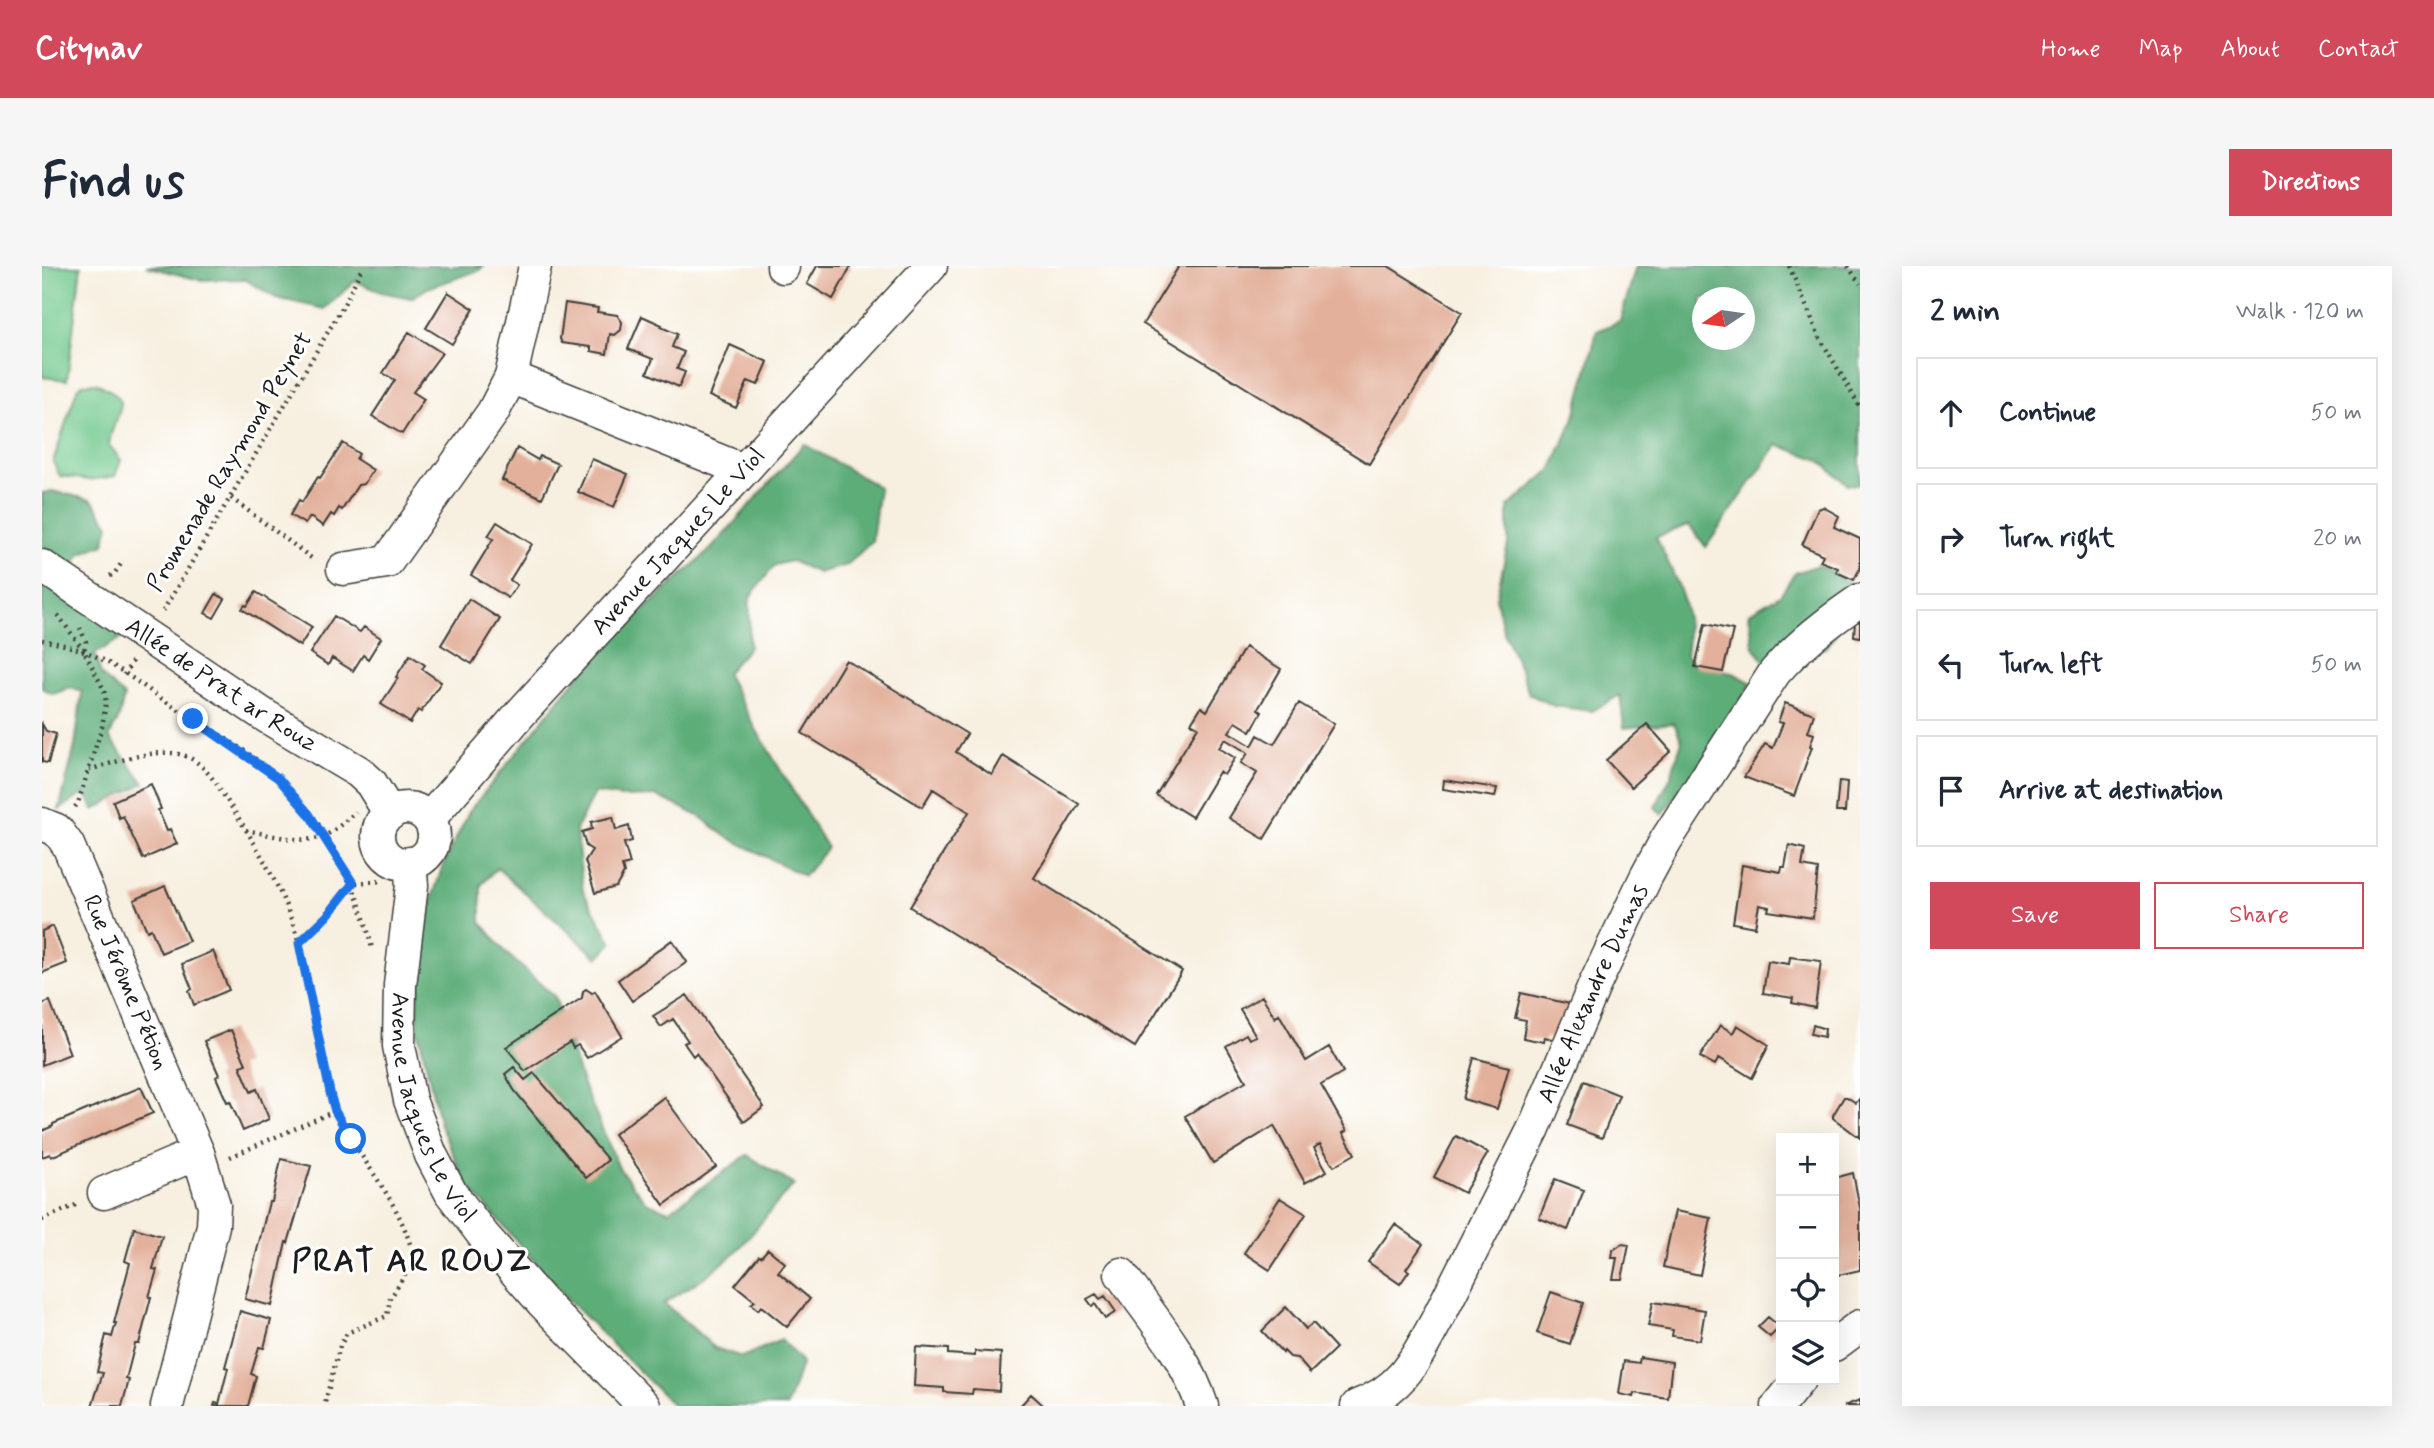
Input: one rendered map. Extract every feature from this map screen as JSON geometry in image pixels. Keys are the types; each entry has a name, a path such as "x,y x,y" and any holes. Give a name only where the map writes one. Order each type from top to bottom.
{"street":[{"path":"343,569 387,562 494,412 511,377 535,266"},
{"name":"Avenue Jacques Le Viol","path":"429,819 520,714 931,266"},
{"path":"511,377 743,470"},
{"name":"Allée de Prat ar Rouz","path":"42,566 267,717 359,772 384,804"},
{"name":"Allée Alexandre Dumas","path":"1357,1406 1394,1387 1421,1349 1534,1128 1631,907 1680,819 1775,672 1789,655 1825,624 1860,600"},
{"path":"384,804 422,813 429,819 433,828 433,843 411,874 388,857 380,843 384,804"},
{"name":"Rue Jérôme Pétion","path":"49,827 68,845 201,1161 214,1205 213,1226 167,1406"},
{"name":"Avenue Jacques Le Viol","path":"411,874 400,985 400,1046 410,1100 430,1155 451,1194 483,1235 542,1302 644,1406"},
{"path":"104,1193 201,1161"},
{"path":"1121,1274 1171,1345 1193,1382 1202,1406"},
{"path":"1839,1341 1860,1326"},
{"path":"1778,1406 1795,1385"}],"path":[{"name":"Promenade Raymond Peynet","path":"124,674 342,308 363,266"},
{"path":"1789,266 1820,338 1860,407"},
{"path":"1848,266 1860,284"},
{"path":"230,498 317,562 343,569"},
{"path":"84,651 86,642 77,616 86,594 98,578 114,574 124,561"},
{"path":"49,827 78,803 106,702 104,690 84,651 56,613"},
{"path":"42,640 84,651 124,674 238,748 278,778 309,814 353,883 363,911 373,956"},
{"path":"89,770 144,755 172,753 188,757 210,775 246,830 279,891 299,943 335,1111 382,1183 411,1243 414,1260 411,1269 390,1299 387,1316 347,1332 340,1346 324,1406"},
{"path":"246,830 302,839 324,836 384,804"},
{"path":"299,943 327,916 353,883 382,881 411,874"},
{"path":"201,1161 335,1111"},
{"path":"42,1220 104,1193"}],"green space":[{"path":"42,266 81,266 67,380 42,377"},
{"path":"146,266 483,266 480,270 428,288 411,298 381,292 355,281 325,309 276,298 244,279 199,280"},
{"path":"1636,266 1860,266 1860,485 1847,484 1818,459 1777,445 1706,547 1689,525 1656,537 1685,607 1688,638 1686,655 1694,665 1733,673 1752,683 1710,750 1662,815 1655,807 1670,779 1682,741 1674,723 1624,728 1620,695 1592,711 1554,706 1529,694 1504,634 1496,598 1508,544 1508,507 1552,469 1576,413 1597,331 1620,321"},
{"path":"96,383 117,396 120,403 109,445 121,460 115,476 90,480 60,476 53,462 77,389 82,384"},
{"path":"804,444 879,487 872,541 847,565 818,573 791,561 775,565 750,597 749,647 726,673 757,731 827,848 804,876 727,837 699,816 657,796 622,797 594,793 576,830 583,891 612,943 598,958 497,868 481,885 481,922 506,953 555,997 581,1080 619,1168 646,1202 669,1211 747,1155 794,1185 736,1252 706,1276 664,1303 715,1348 742,1357 781,1340 802,1362 787,1406 674,1406 571,1303 465,1182 440,1125 417,1025 421,932 443,865 470,810 601,648 711,549"},
{"path":"52,491 92,500 109,525 104,544 80,554 66,585 123,637 95,654 101,675 124,696 119,718 109,737 144,783 94,810 85,793 59,810 75,746 82,692 71,688 53,694 42,688 42,493"},
{"path":"1818,565 1852,584 1860,580 1860,616 1846,618 1827,647 1768,667 1753,645 1749,613 1780,595 1795,573"}],"building":[{"path":"817,266 851,266 833,299 807,284"},
{"path":"1179,266 1388,266 1462,312 1369,464 1143,324"},
{"path":"448,292 474,309 452,344 426,328"},
{"path":"565,303 598,308 597,312 617,315 622,322 621,330 615,335 610,334 607,354 591,351 591,347 562,343 560,339"},
{"path":"642,316 677,334 672,347 684,352 677,369 685,372 679,387 647,373 653,359 628,349"},
{"path":"409,332 442,353 413,392 424,399 402,434 372,416 395,380 383,373"},
{"path":"730,345 768,362 758,385 748,381 736,408 709,396"},
{"path":"343,443 359,454 356,459 373,470 364,484 358,485 342,510 339,508 334,516 331,514 323,526 310,517 305,524 290,515 299,500 302,502 318,477 320,478"},
{"path":"517,448 538,460 540,456 558,464 542,498 502,480"},
{"path":"592,459 628,474 614,507 578,492"},
{"path":"1823,507 1839,516 1834,527 1860,539 1860,568 1854,580 1836,572 1838,568 1820,561 1823,555 1802,545 1818,509"},
{"path":"497,522 532,544 510,580 517,585 508,598 471,575 493,539 488,536"},
{"path":"256,592 312,627 300,646 242,609"},
{"path":"216,594 225,599 214,618 205,613"},
{"path":"469,599 500,619 472,664 441,645"},
{"path":"334,616 360,632 364,627 381,638 368,659 363,655 353,671 332,658 328,665 310,653"},
{"path":"1855,621 1860,622 1860,637 1854,636"},
{"path":"1705,624 1733,630 1723,672 1695,667"},
{"path":"1245,647 1281,669 1258,709 1262,712 1251,731 1236,722 1229,732 1252,746 1258,735 1274,744 1299,703 1334,724 1264,839 1229,818 1257,773 1241,763 1248,753 1225,739 1219,748 1235,758 1224,775 1219,772 1192,817 1156,795 1198,727 1191,723 1201,707 1207,711"},
{"path":"410,655 425,665 422,669 441,682 421,712 418,710 410,723 381,704"},
{"path":"846,660 967,734 956,752 992,775 1003,756 1079,804 1034,878 1182,971 1135,1047 910,907 969,812 933,789 922,807 802,733"},
{"path":"1785,703 1814,714 1808,732 1814,734 1810,746 1812,747 1794,796 1744,777 1765,744 1773,748 1783,723 1778,722"},
{"path":"42,724 46,731 56,734 48,763 42,762"},
{"path":"1647,724 1671,751 1631,787 1606,760"},
{"path":"1444,780 1497,788 1495,797 1443,789"},
{"path":"1839,781 1847,782 1845,812 1836,812"},
{"path":"151,784 167,831 170,829 177,844 143,859 123,816 119,818 113,801"},
{"path":"613,817 616,830 629,826 632,841 624,843 630,864 622,866 624,873 616,887 595,893 585,861 592,850 586,846 582,832 592,829 591,822"},
{"path":"1789,845 1805,849 1802,866 1818,869 1813,918 1768,911 1769,907 1759,905 1755,927 1733,923 1742,865 1781,872 1782,867 1785,867"},
{"path":"165,886 189,941 161,953 151,929 147,931 134,900"},
{"path":"53,926 67,963 42,973 42,931"},
{"path":"672,940 687,962 632,1001 618,980"},
{"path":"213,951 229,990 194,1005 189,991 192,989 182,964"},
{"path":"1790,957 1821,961 1815,1008 1792,1003 1793,998 1763,993 1768,961 1789,964"},
{"path":"586,989 592,993 595,991 622,1036 587,1058 578,1045 573,1048 570,1042 525,1071 506,1047 582,998"},
{"path":"1521,993 1570,1004 1562,1042 1545,1037 1544,1042 1523,1038 1526,1020 1515,1018"},
{"path":"687,995 764,1107 744,1122 696,1053 693,1056 684,1043 688,1041 673,1019 661,1027 653,1016"},
{"path":"1262,996 1275,1018 1279,1014 1306,1061 1329,1047 1343,1072 1321,1085 1347,1131 1343,1133 1355,1154 1334,1166 1320,1144 1314,1148 1327,1171 1305,1183 1274,1126 1213,1163 1185,1116 1246,1081 1226,1046 1246,1034 1249,1039 1256,1036 1240,1009"},
{"path":"50,1001 70,1054 42,1065 42,1004"},
{"path":"1720,1025 1733,1033 1737,1025 1769,1045 1752,1078 1719,1058 1715,1065 1700,1057"},
{"path":"1813,1025 1825,1029 1824,1037 1811,1034"},
{"path":"231,1030 246,1064 240,1066 251,1092 257,1089 269,1119 243,1131 216,1077 219,1075 204,1041"},
{"path":"1474,1058 1509,1067 1497,1109 1463,1099"},
{"path":"514,1067 525,1080 534,1073 608,1160 586,1178 514,1090 505,1074"},
{"path":"1584,1081 1619,1095 1602,1138 1567,1125"},
{"path":"141,1087 153,1113 51,1157 50,1154 42,1157 42,1131"},
{"path":"664,1097 716,1167 664,1205 614,1134"},
{"path":"1844,1097 1856,1103 1860,1098 1860,1138 1833,1118"},
{"path":"1456,1136 1488,1153 1464,1193 1434,1177"},
{"path":"281,1159 311,1166 288,1243 286,1242 272,1306 245,1299"},
{"path":"1853,1173 1860,1208 1860,1270 1839,1275 1839,1196 1839,1177"},
{"path":"1555,1179 1584,1190 1568,1230 1539,1218"},
{"path":"1280,1198 1306,1214 1270,1270 1244,1253"},
{"path":"1675,1211 1711,1218 1700,1275 1663,1267"},
{"path":"1395,1224 1423,1244 1406,1269 1409,1271 1400,1284 1368,1262"},
{"path":"134,1228 162,1236 153,1269 157,1270 151,1297 139,1344 135,1344 122,1406 92,1406 103,1373 97,1372 106,1335 112,1337 116,1323 130,1263 125,1261"},
{"path":"1622,1244 1629,1245 1622,1279 1613,1279 1617,1258 1612,1258 1613,1250"},
{"path":"768,1249 785,1263 778,1272 810,1299 787,1327 761,1306 758,1310 751,1304 755,1301 735,1285"},
{"path":"1551,1292 1583,1303 1570,1344 1537,1333"},
{"path":"1096,1294 1100,1299 1105,1296 1116,1312 1105,1319 1095,1304 1092,1306 1087,1299"},
{"path":"1653,1302 1705,1310 1700,1340 1672,1336 1673,1330 1648,1326"},
{"path":"1286,1307 1306,1329 1313,1323 1336,1348 1310,1373 1297,1358 1290,1357 1284,1351 1283,1353 1262,1331"},
{"path":"240,1311 271,1320 264,1348 259,1347 251,1374 256,1376 248,1406 214,1406 215,1403 219,1404 228,1368 225,1367"},
{"path":"1768,1317 1776,1324 1776,1331 1770,1337 1758,1327"},
{"path":"916,1347 948,1349 948,1354 975,1356 975,1351 1001,1353 999,1391 973,1389 972,1394 944,1392 944,1388 914,1386"},
{"path":"1640,1357 1672,1362 1668,1398 1635,1393 1634,1397 1619,1394 1624,1361 1639,1363"},
{"path":"1031,1394 1044,1406 1020,1406"},
{"path":"1860,1400 1860,1406 1844,1406"}],"district":[{"name":"PRAT AR ROUZ","path":"412,1262"}],"route":[{"path":"193,719 278,778 309,814 353,883 327,916 299,943 331,1097 335,1111 351,1139"}]}
